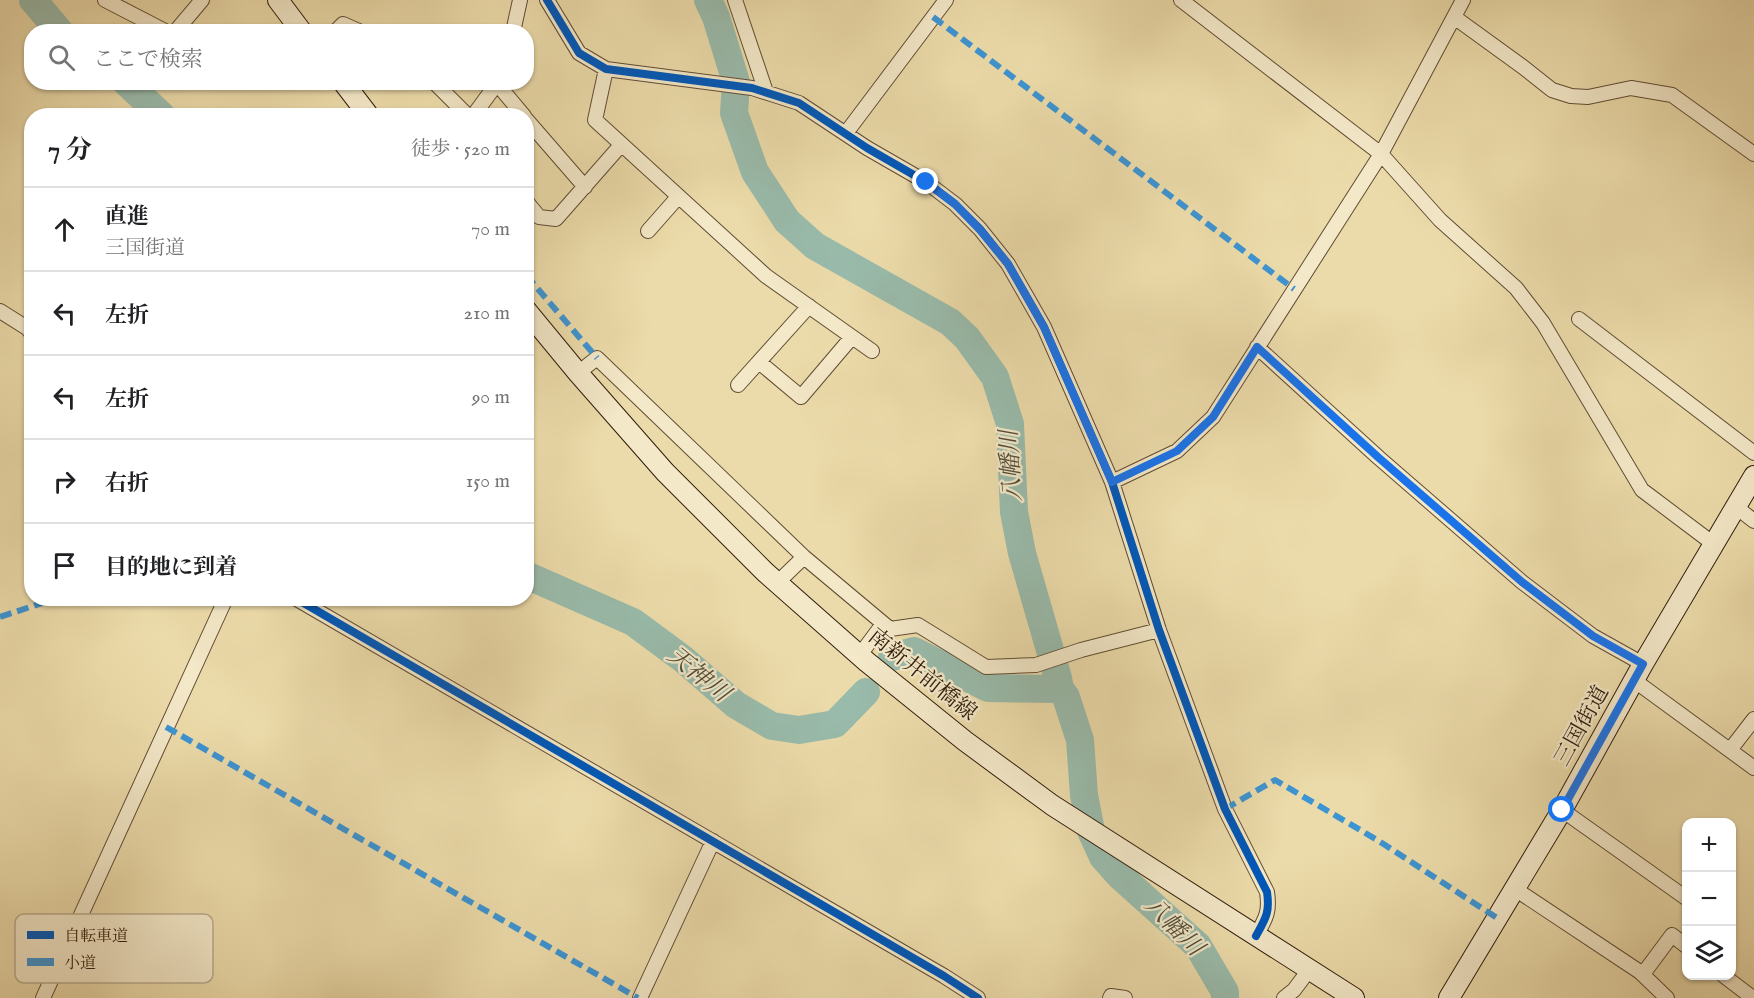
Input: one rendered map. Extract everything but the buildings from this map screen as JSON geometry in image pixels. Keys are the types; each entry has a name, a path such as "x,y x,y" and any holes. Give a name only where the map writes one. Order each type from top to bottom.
{"main road":[{"path":"278,0 296,24"},
{"path":"348,90 363,108"},
{"name":"南新井前橋線","path":"534,320 665,472 777,583 859,656 965,741 1052,805 1354,998"},
{"name":"三国街道","path":"1449,998 1562,810 1639,672 1754,476"}],"street":[{"path":"105,0 152,24"},
{"path":"182,24 201,0"},
{"path":"515,24 520,0"},
{"path":"547,0 579,53 606,69 752,88 799,103 867,148 926,182 955,204 1008,264 1044,327 1112,482 1159,630 1225,808 1267,892 1269,908 1256,936"},
{"path":"735,0 766,92"},
{"path":"846,133 946,0"},
{"path":"1181,0 1381,154 1440,220 1516,288 1543,323 1642,490 1715,545"},
{"path":"1112,482 1177,451 1213,417 1381,154 1463,0"},
{"path":"1454,17 1552,90 1571,96 1588,97 1631,88 1672,95 1754,154"},
{"path":"606,69 595,120 766,276 872,351"},
{"path":"442,90 460,108"},
{"path":"479,108 493,90"},
{"path":"503,90 518,108"},
{"path":"534,128 585,187"},
{"path":"534,211 539,217 556,219 621,145"},
{"path":"648,231 678,197"},
{"path":"738,385 809,306"},
{"path":"0,311 24,326"},
{"path":"1579,319 1754,453"},
{"path":"759,362 801,397 852,337"},
{"path":"1257,347 1379,458 1522,582 1639,672 1754,768"},
{"path":"578,373 597,358 804,556 890,629 918,625 986,667 1036,665 1081,650 1159,630"},
{"path":"1736,507 1754,521"},
{"path":"777,583 804,556"},
{"path":"82,914 222,606"},
{"path":"309,606 978,998"},
{"path":"859,656 883,624"},
{"path":"1730,750 1754,719"},
{"path":"1562,810 1682,895"},
{"path":"640,998 713,841"},
{"path":"1515,889 1643,974 1668,998"},
{"path":"1643,974 1672,935 1682,943"},
{"path":"1284,998 1294,990 1309,970"},
{"path":"1731,980 1754,998"},
{"path":"44,998 51,983"},
{"path":"1110,998 1111,996 1125,998"}],"waterway":[{"name":"天神川","path":"33,0 53,24"},
{"name":"八幡川","path":"708,0 716,17 736,82 734,113 755,172 787,221 815,246 950,322 967,338 995,377 1010,424 1014,512 1022,553 1060,689 1066,697 1080,740 1084,795 1091,831 1103,857 1119,875 1198,946 1225,992 1225,998"},
{"name":"天神川","path":"134,90 154,108"},
{"name":"天神川","path":"534,579 633,622 683,659 736,705 772,726 799,730 835,724 866,692"},
{"name":"天神川","path":"892,657 914,651 988,688 1060,689"}],"marked path":[{"path":"933,17 1294,289"},
{"path":"534,284 597,358"},
{"path":"0,617 33,606"},
{"path":"166,727 638,998"},
{"path":"1225,809 1275,780 1379,841 1497,918"}],"cycle path":[{"path":"547,0 579,53 606,69 752,88 799,103 867,148 926,182 955,204 980,229 1008,264 1044,327 1112,482 1159,630 1225,809 1267,892 1266,915 1256,936"},
{"path":"309,606 978,998"}],"route":[{"path":"926,182 955,204 1008,264 1044,327 1112,482 1177,451 1213,417 1257,347 1379,458 1522,582 1593,636 1643,664 1562,810"}]}
